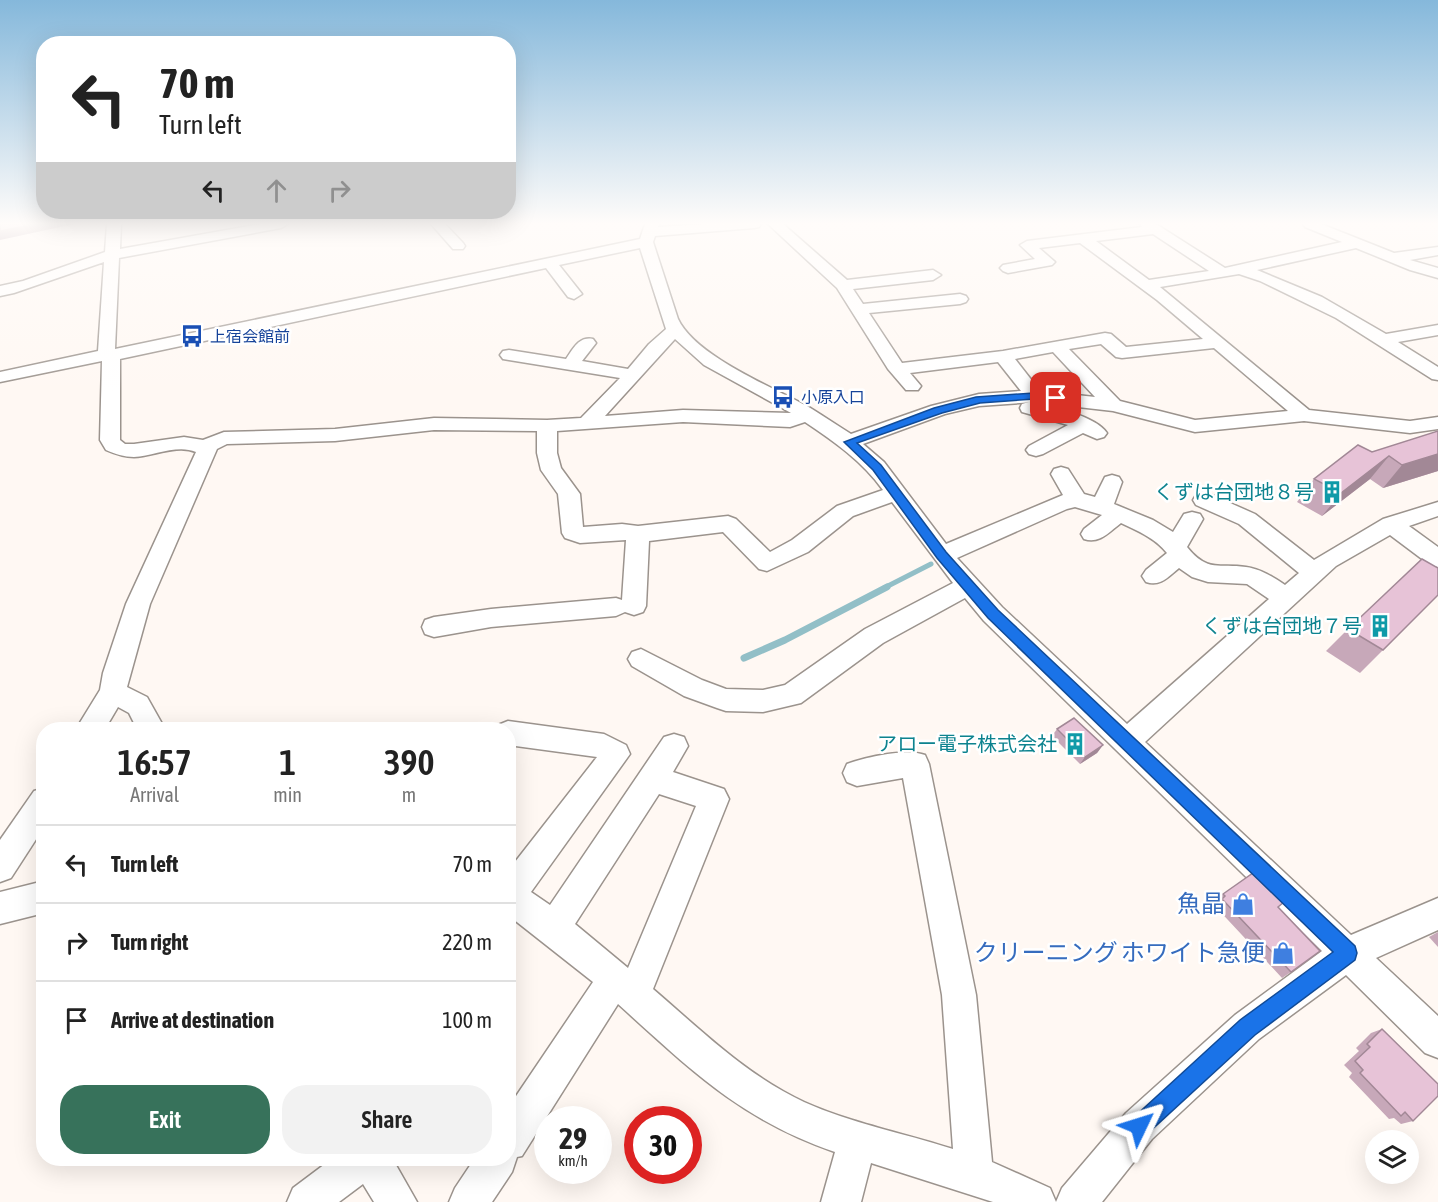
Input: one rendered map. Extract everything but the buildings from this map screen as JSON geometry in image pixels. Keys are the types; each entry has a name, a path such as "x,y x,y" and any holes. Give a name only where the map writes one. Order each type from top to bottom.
{"street":[{"path":"0,291 24,287 40,280"},
{"path":"112,280 106,350 111,356 110,440 113,446 126,450 188,443 205,447 225,438 335,435 434,424 547,426 683,416 790,421 806,414"},
{"path":"0,377 94,357 111,356 469,280"},
{"path":"563,280 573,294"},
{"path":"661,280 675,330 695,350 710,361 806,414 849,442 877,467 967,586 1438,1040"},
{"path":"838,280 843,285 897,369 912,387"},
{"path":"843,285 887,280"},
{"path":"1139,280 1304,415"},
{"path":"1146,285 1176,280"},
{"path":"1259,280 1296,292 1382,340 1438,375"},
{"path":"859,309 960,299"},
{"path":"588,422 633,375 655,348 675,330"},
{"path":"1382,340 1438,330"},
{"path":"897,369 1003,356 1105,338 1122,353 1215,343"},
{"path":"570,365 587,343"},
{"path":"1057,347 1113,405"},
{"path":"510,354 633,375"},
{"path":"1003,356 1034,396"},
{"path":"849,442 938,410 989,398 1034,396 1113,405 1195,426 1304,415 1346,418 1404,427 1438,423"},
{"path":"989,398 1003,403 1053,412 1090,429 1040,443"},
{"path":"547,426 551,470 569,494 573,533 580,535 622,532 638,534 728,524 767,562 800,546 845,511 897,493"},
{"path":"94,722 113,692 116,673 138,604 206,455 205,447"},
{"path":"1061,474 1077,500"},
{"path":"1092,534 1109,511 1112,482"},
{"path":"942,555 1063,502 1077,500 1109,511 1161,534 1195,569 1209,575 1226,578 1250,576 1284,597"},
{"path":"1204,500 1247,519 1314,572"},
{"path":"1127,741 1314,572 1362,538 1391,524 1438,509"},
{"path":"1154,576 1177,552 1192,519"},
{"path":"1391,524 1438,559"},
{"path":"434,627 490,618 625,607 638,534"},
{"path":"641,659 693,688 726,700 763,701 792,695 874,636 967,586"},
{"path":"113,692 138,705 147,722"},
{"path":"516,734 604,746 616,754 516,886"},
{"path":"554,928 674,746"},
{"path":"857,773 915,764 959,995 974,1175"},
{"path":"516,1131 624,987 714,799 654,779"},
{"path":"0,867 36,813"},
{"path":"0,908 36,899"},
{"path":"516,900 554,928 712,1065 760,1099 793,1116 858,1140 974,1175 1036,1202"},
{"path":"1076,1202 1139,1126 1248,1028 1348,953 1438,914"},
{"path":"841,1202 858,1140"},
{"path":"307,1202 354,1166"},
{"path":"375,1166 397,1202"},
{"path":"469,1202 493,1166"}],"waterway":[{"path":"884,588 931,564"},
{"path":"744,658 785,640 887,587"}],"place":[{"name":"上宿会館前","path":"192,336"},
{"name":"小原入口","path":"783,397"},
{"name":"くずは台団地８号","path":"1332,492"},
{"name":"くずは台団地７号","path":"1380,626"},
{"name":"アロー電子株式会社","path":"1075,744"},
{"name":"魚晶","path":"1243,904"},
{"name":"クリーニング ホワイト急便","path":"1283,953"}],"route":[{"path":"1056,398 1034,396 980,399 938,410 849,442 877,467 942,555 993,614 1348,953 1248,1028 1139,1126"}]}
